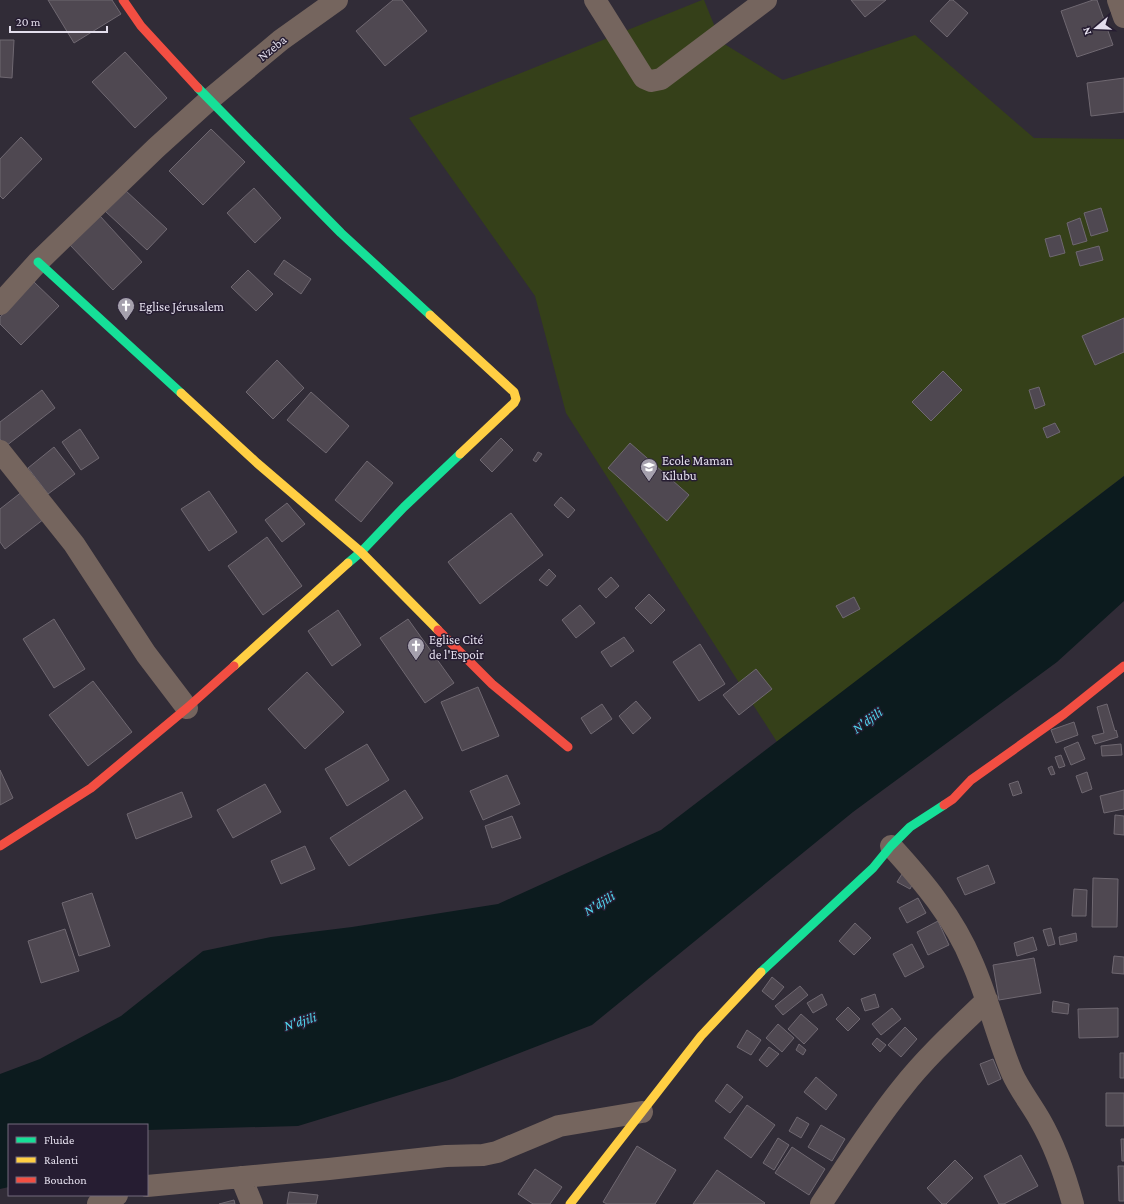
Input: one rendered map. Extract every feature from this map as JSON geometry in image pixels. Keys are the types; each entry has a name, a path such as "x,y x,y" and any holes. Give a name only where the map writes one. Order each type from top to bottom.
{"street":[{"path":"0,846 91,788 187,708 361,552 404,507 514,403 516,398 514,392 341,233 208,100 141,26 123,0"},
{"name":"Nzeba","path":"0,304 38,262 208,100 281,40 337,0"},
{"path":"595,0 644,78 651,81 661,79 766,0"},
{"path":"1118,0 1124,17"},
{"path":"38,262 257,463 361,552 492,684 568,747"},
{"path":"0,451 74,544 146,654 187,708"},
{"path":"570,1204 701,1036 754,977 873,868 891,846 910,827 953,798 971,780 1064,714 1124,666"},
{"path":"891,846 916,873 936,900 957,933 972,961 1013,1074 1041,1121 1064,1171 1073,1204"},
{"path":"822,1204 854,1154 902,1087 939,1046 987,1000"},
{"path":"148,1186 329,1169 446,1156 483,1155 498,1152 559,1126 642,1112"},
{"path":"241,1177 252,1204"},
{"path":"98,1204 116,1196"}],"green space":[{"path":"704,0 721,42 783,80 915,35 1034,138 1124,139 1124,476 777,742 566,413 535,296 409,118"}],"water":[{"name":"N'djili","path":"1124,476 1124,601 1057,662 853,812 592,1025 452,1079 298,1126 148,1130 148,1124 8,1124 8,1187 0,1189 0,1074 40,1059 121,1016 203,951 271,937 352,927 498,904 661,830"}],"building":[{"path":"48,0 112,0 121,14 74,43"},
{"path":"393,0 402,0 427,31 385,66 356,31"},
{"path":"851,0 886,0 865,17"},
{"path":"950,0 953,0 968,13 947,37 930,21"},
{"path":"1097,0 1113,45 1077,57 1061,11"},
{"path":"0,40 14,40 12,78 0,77"},
{"path":"125,52 167,98 135,128 92,82"},
{"path":"1124,78 1124,112 1091,116 1087,83"},
{"path":"211,129 245,162 203,205 169,171"},
{"path":"21,137 42,159 3,199 0,196 0,159"},
{"path":"254,188 281,218 255,243 227,213"},
{"path":"125,190 167,229 147,250 105,211"},
{"path":"1101,208 1108,231 1091,236 1084,213"},
{"path":"100,216 142,262 113,290 70,245"},
{"path":"1080,218 1087,241 1073,245 1067,223"},
{"path":"1060,235 1065,253 1050,257 1045,239"},
{"path":"1099,246 1103,260 1080,266 1076,252"},
{"path":"284,260 311,279 301,294 274,274"},
{"path":"248,270 273,294 256,311 231,287"},
{"path":"34,282 59,306 21,345 0,324 0,317"},
{"path":"1124,318 1124,352 1095,365 1082,336"},
{"path":"277,360 304,388 273,419 246,392"},
{"path":"943,371 962,390 931,421 912,402"},
{"path":"1039,387 1045,405 1035,409 1029,390"},
{"path":"42,390 55,408 6,446 0,439 0,422"},
{"path":"311,392 349,426 326,453 287,420"},
{"path":"1055,423 1060,432 1047,438 1043,428"},
{"path":"80,429 99,458 81,470 62,442"},
{"path":"501,438 513,450 492,472 480,460"},
{"name":"Ecole Maman Kilubu","path":"630,443 689,495 667,521 608,468"},
{"path":"54,447 75,474 48,494 28,468"},
{"path":"538,452 542,454 536,462 533,460"},
{"path":"367,461 393,483 361,522 335,500"},
{"path":"23,491 44,519 5,549 0,542 0,509"},
{"path":"209,491 237,532 209,551 181,509"},
{"path":"561,497 575,510 568,518 554,505"},
{"path":"287,503 305,524 282,542 265,520"},
{"path":"511,513 543,555 480,604 448,562"},
{"path":"267,537 302,586 263,615 228,566"},
{"path":"549,569 556,576 547,586 539,580"},
{"path":"611,577 619,586 606,598 598,589"},
{"path":"649,594 665,610 651,624 635,608"},
{"path":"854,597 860,609 843,618 836,606"},
{"path":"580,605 595,623 576,638 562,620"},
{"path":"338,610 361,645 332,666 308,631"},
{"path":"54,619 85,669 54,688 23,639"},
{"name":"Eglise Cité de l'Espoir","path":"408,619 454,683 425,703 380,638"},
{"path":"624,637 634,651 611,667 601,652"},
{"path":"700,644 725,684 699,701 673,662"},
{"path":"756,669 772,689 739,715 723,695"},
{"path":"307,672 344,712 305,749 268,709"},
{"path":"93,681 132,732 88,766 49,715"},
{"path":"478,687 499,736 462,751 441,702"},
{"path":"636,701 651,718 633,734 619,716"},
{"path":"602,704 612,719 591,734 581,718"},
{"path":"1107,704 1118,737 1095,744 1092,736 1104,733 1097,707"},
{"path":"1074,722 1078,735 1056,743 1051,730"},
{"path":"1078,742 1085,759 1071,765 1064,748"},
{"path":"367,744 389,780 347,806 325,769"},
{"path":"1121,744 1122,755 1102,756 1101,746"},
{"path":"1061,755 1065,766 1059,768 1055,757"},
{"path":"1052,766 1055,774 1051,775 1048,768"},
{"path":"0,770 13,798 0,805"},
{"path":"1087,772 1092,789 1082,793 1076,776"},
{"path":"507,775 520,804 483,820 470,791"},
{"path":"1018,781 1022,793 1013,796 1009,784"},
{"path":"265,784 281,812 233,838 217,810"},
{"path":"405,790 423,818 349,866 330,838"},
{"path":"1124,790 1124,809 1104,813 1100,796"},
{"path":"182,792 192,817 136,839 127,814"},
{"path":"1115,815 1124,816 1124,835 1114,834"},
{"path":"512,816 521,838 492,848 485,826"},
{"path":"305,846 315,869 281,884 271,861"},
{"path":"988,865 995,883 965,895 957,878"},
{"path":"902,874 914,881 910,889 897,882"},
{"path":"1093,878 1118,879 1117,927 1092,927"},
{"path":"1074,889 1087,890 1086,916 1072,916"},
{"path":"92,893 110,946 79,956 62,903"},
{"path":"918,898 926,913 907,923 899,908"},
{"path":"938,921 949,945 928,955 917,932"},
{"path":"855,923 871,938 854,955 839,941"},
{"path":"1051,928 1055,944 1048,946 1043,930"},
{"path":"65,929 79,971 41,983 28,941"},
{"path":"1076,933 1077,941 1060,945 1059,937"},
{"path":"1033,937 1037,950 1017,956 1014,943"},
{"path":"912,944 924,967 905,977 893,954"},
{"path":"1114,956 1124,957 1124,974 1112,973"},
{"path":"1034,958 1041,993 999,1000 993,965"},
{"path":"772,977 784,987 773,1000 762,991"},
{"path":"800,986 808,995 783,1015 775,1006"},
{"path":"822,994 827,1005 813,1013 807,1003"},
{"path":"875,994 879,1007 865,1011 861,999"},
{"path":"1053,1001 1069,1004 1068,1014 1052,1012"},
{"path":"848,1007 860,1019 848,1031 836,1019"},
{"path":"892,1008 901,1019 881,1035 872,1024"},
{"path":"1118,1008 1118,1037 1079,1038 1078,1009"},
{"path":"801,1014 818,1029 804,1044 788,1029"},
{"path":"778,1024 794,1038 782,1052 766,1038"},
{"path":"905,1027 917,1039 901,1057 888,1045"},
{"path":"747,1030 761,1040 751,1055 737,1047"},
{"path":"877,1038 886,1045 880,1052 872,1044"},
{"path":"799,1044 806,1050 803,1055 796,1050"},
{"path":"769,1047 779,1054 767,1067 759,1060"},
{"path":"1120,1053 1124,1053 1124,1078 1120,1078"},
{"path":"993,1059 1001,1079 988,1085 980,1064"},
{"path":"816,1077 837,1095 826,1110 804,1092"},
{"path":"727,1084 743,1097 730,1113 715,1101"},
{"path":"1106,1093 1124,1093 1124,1126 1106,1126"},
{"path":"747,1105 775,1125 751,1158 724,1138"},
{"path":"797,1117 809,1124 801,1138 789,1131"},
{"path":"821,1125 845,1139 832,1161 808,1147"},
{"path":"778,1138 789,1145 774,1170 763,1163"},
{"path":"1121,1139 1124,1139 1124,1161 1122,1161"},
{"path":"637,1146 676,1170 655,1204 607,1204 603,1202"},
{"path":"792,1147 825,1169 809,1195 775,1173"},
{"path":"1021,1155 1038,1186 1004,1204 999,1204 984,1176"},
{"path":"955,1160 973,1178 946,1204 942,1204 927,1188"},
{"path":"1118,1166 1124,1166 1124,1201 1119,1201"},
{"path":"535,1169 562,1187 550,1204 533,1204 518,1194"},
{"path":"717,1170 765,1203 693,1204"},
{"path":"289,1192 318,1195 316,1204 287,1204"},
{"path":"234,1200 235,1204 219,1204"}],"traffic: fast":[{"path":"198,88 341,233 430,315"},
{"path":"38,262 181,393"},
{"path":"348,563 460,454"},
{"path":"761,972 873,868 891,846 910,827 944,805"}],"traffic: slow":[{"path":"430,315 514,392 516,399 514,403 460,454"},
{"path":"181,393 257,463 361,552 438,630"},
{"path":"234,666 348,563"},
{"path":"570,1204 701,1036 761,972"}],"traffic: jam":[{"path":"123,0 141,26 198,88"},
{"path":"438,630 492,684 568,747"},
{"path":"0,846 91,788 187,708 234,666"},
{"path":"944,805 953,799 971,780 1064,714 1124,666"}],"place":[{"name":"Eglise Jérusalem","path":"126,321"},
{"name":"Ecole Maman Kilubu","path":"649,482"},
{"name":"Eglise Cité de l'Espoir","path":"416,661"}]}
